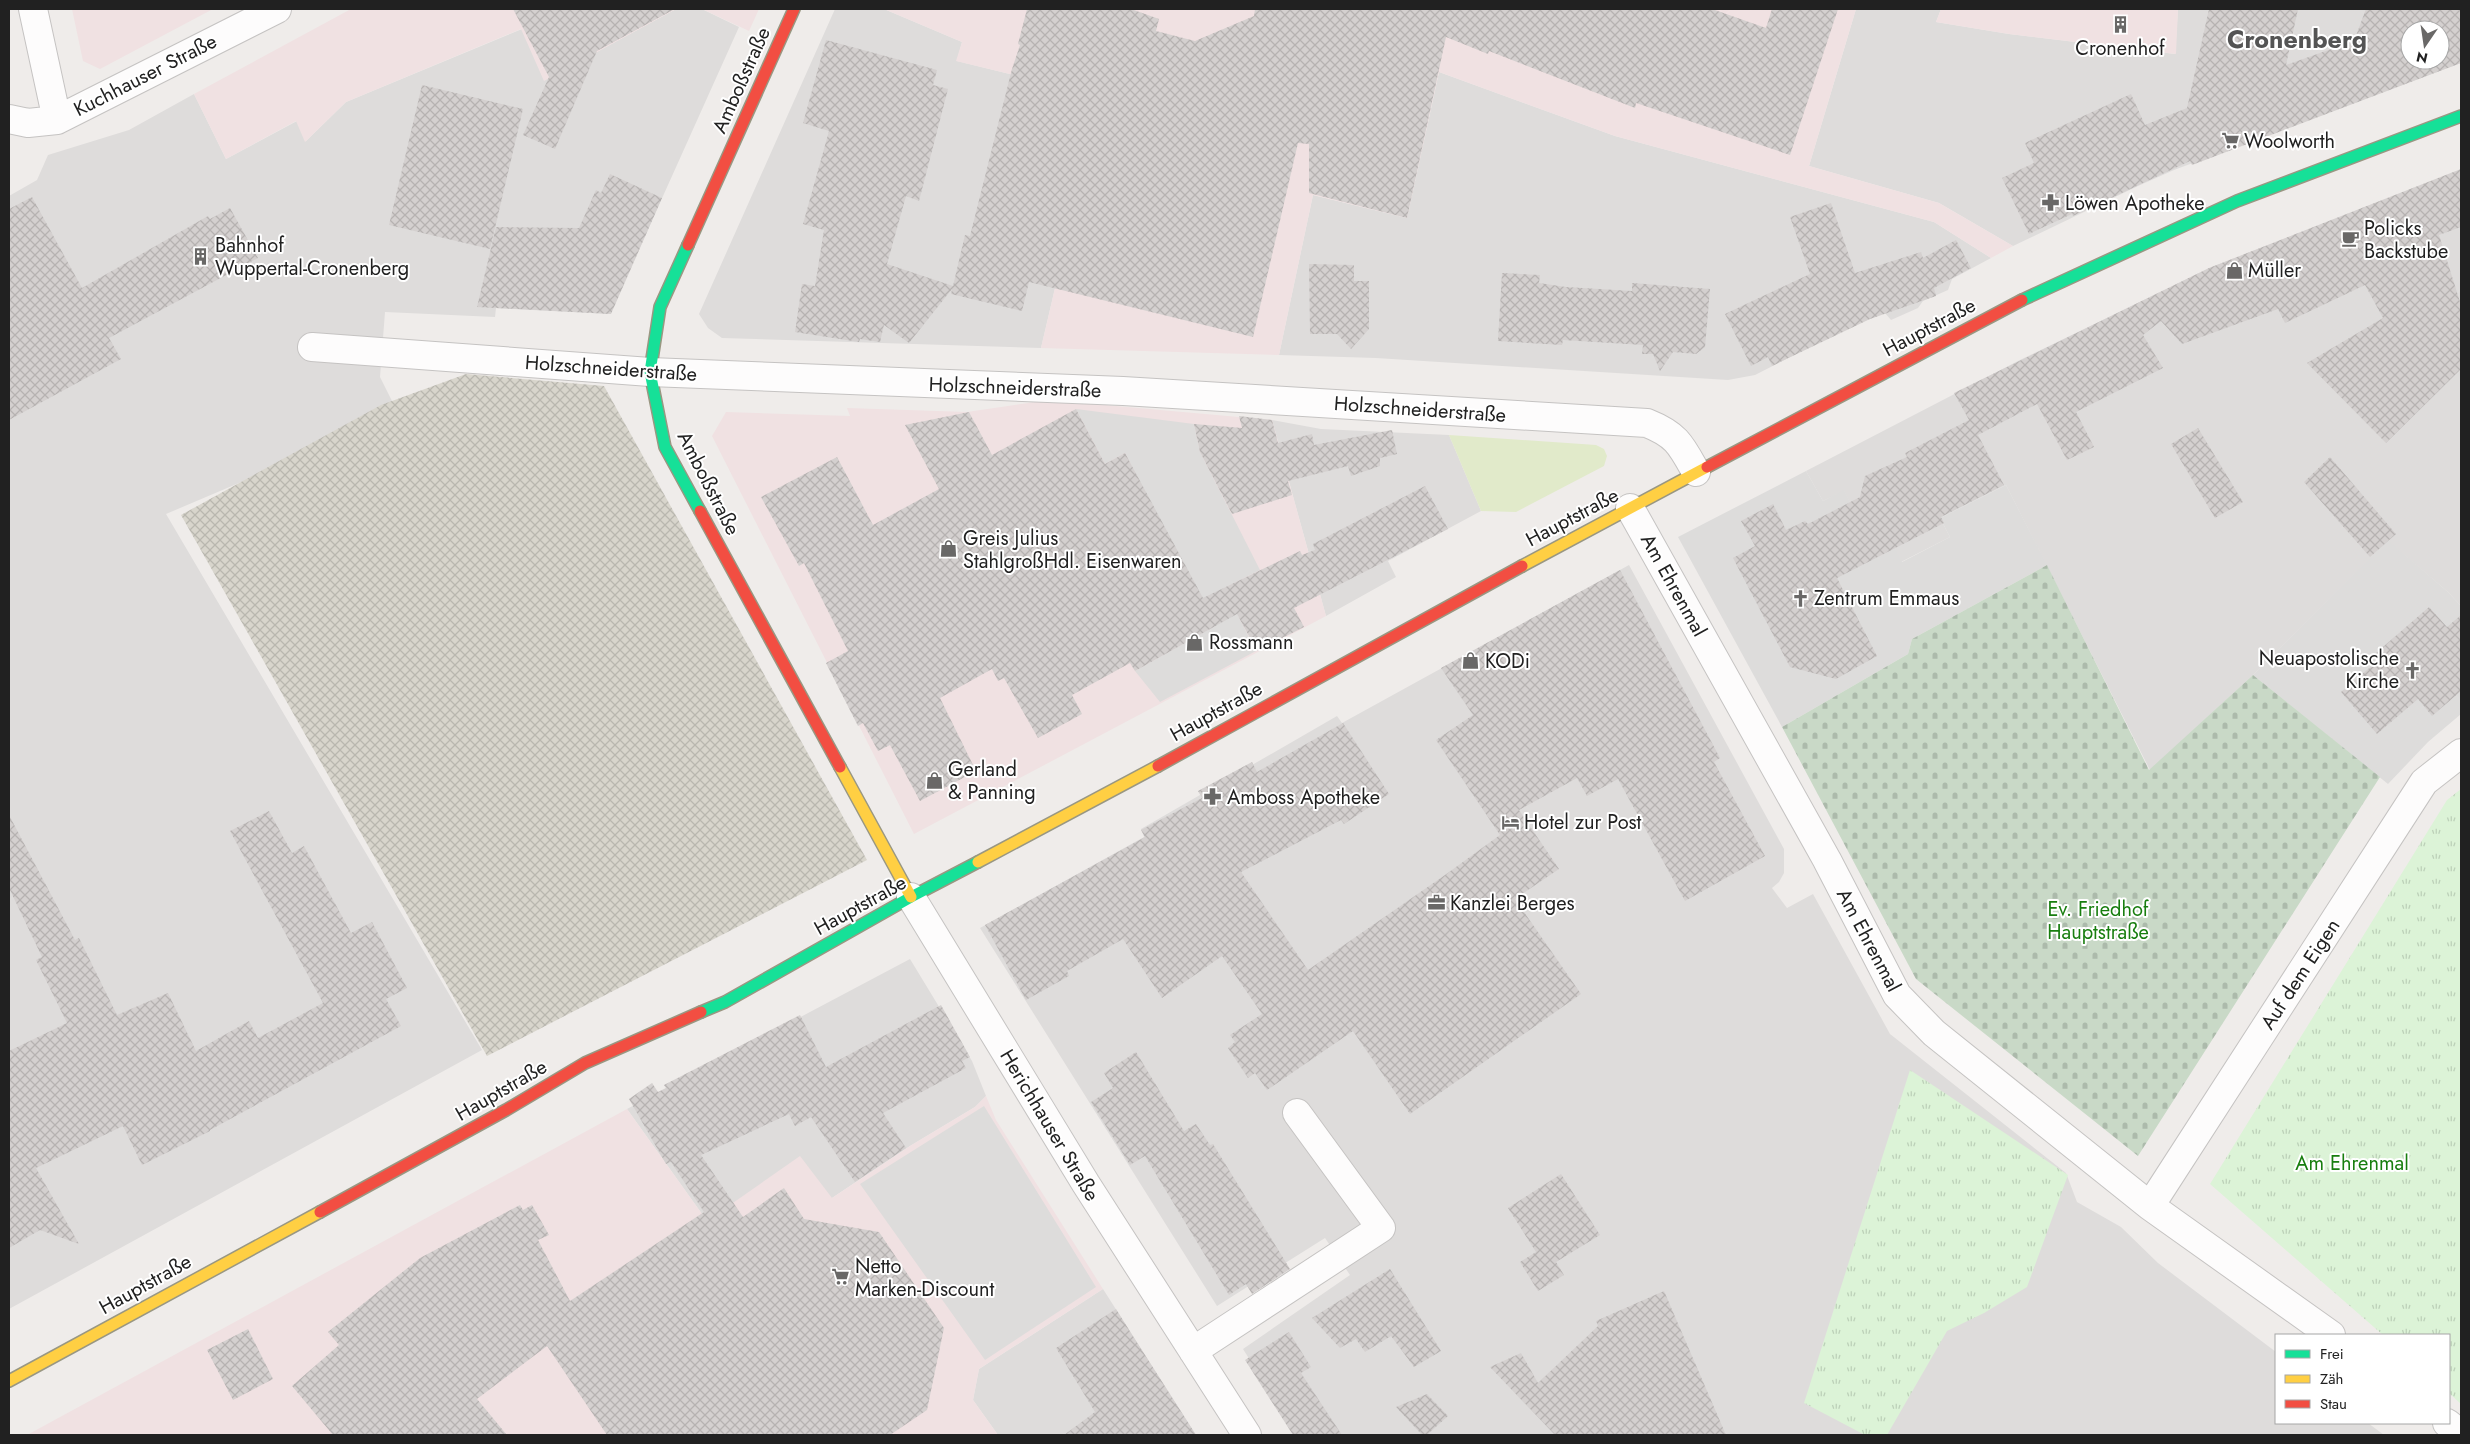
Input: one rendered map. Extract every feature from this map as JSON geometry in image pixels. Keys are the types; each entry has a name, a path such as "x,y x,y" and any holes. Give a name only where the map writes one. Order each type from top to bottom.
{"main road":[{"name":"Amboßstraße","path":"794,9 660,307 650,372 665,447 911,897"},
{"name":"Hauptstraße","path":"9,1381 506,1110 586,1063 725,1002 911,897 1101,798 1279,697 1696,472 2052,284 2237,201 2461,116"}],"street":[{"path":"33,9 58,120"},
{"name":"Kuchhauser Straße","path":"9,119 28,123 58,120 277,9"},
{"name":"Holzschneiderstraße","path":"312,347 650,372 1123,391 1647,423 1666,431 1680,445 1696,472"},
{"name":"Am Ehrenmal","path":"1630,508 1827,860 1896,995 1934,1033 2150,1206 2330,1334"},
{"name":"Auf dem Eigen","path":"2150,1206 2424,782 2461,753"},
{"name":"Herichhauser Straße","path":"911,897 1086,1184 1247,1435"},
{"path":"1193,1351 1381,1228 1297,1113"},
{"path":"2448,1424 2461,1434"}],"shaded area":[{"path":"72,9 213,9 100,69 83,61"},
{"path":"351,9 676,9 544,81 521,29 346,102 305,142 296,121 226,159 194,94"},
{"path":"676,9 702,9 739,27 610,314 496,308 495,317 385,312 380,377 399,415 166,514 482,1050 9,1309 9,196 37,180 48,155 129,130 194,94 226,159 297,121 306,141 346,102 522,29 544,80"},
{"path":"702,9 759,9 749,31"},
{"path":"835,9 884,9 962,42 957,61 1100,96 1041,348 722,338 708,328 699,314"},
{"path":"884,9 1856,9 1809,166 1939,203 2013,246 1991,258 1934,222 1615,136 1439,72 1407,218 1313,195 1279,355 1041,348 1100,96 956,61 962,42"},
{"path":"1856,9 1941,9 1936,22 2009,34 2175,54 2178,9 2461,9 2461,63 2450,67 2450,20 2400,20 2400,70 2442,70 2174,170 2013,246 1939,203 1809,166"},
{"path":"1941,9 2178,9 2176,54 2009,34 1936,22"},
{"path":"1439,72 1615,136 1934,222 1991,258 1952,279 1948,290 1923,301 1918,308 1891,320 1885,313 1849,327 1755,375 1728,380 1376,358 1279,355 1313,195 1407,218"},
{"path":"2461,170 2461,606 2448,592 2388,541 2253,675 2150,770 2006,485 1940,518 1950,537 1901,562 1878,558 1844,491 1823,501 1806,471 2020,360 2212,267"},
{"path":"466,374 604,386 867,860 487,1056 181,515 381,405"},
{"path":"1049,400 1272,420 1326,616 914,834 712,436 726,412 850,416 847,408 967,412"},
{"path":"1076,409 1194,424 1200,452 1260,570 1224,588 1256,651 1160,702 1135,671 1215,626 1125,453 1105,464"},
{"path":"1272,420 1321,429 1449,435 1481,511 1388,561 1396,577 1326,616"},
{"path":"1806,471 1823,501 1844,490 1878,558 1895,549 1902,562 1950,537 1940,518 2006,485 2047,565 1912,639 1908,654 1782,727 1678,537"},
{"path":"2388,540 2448,592 2461,606 2461,714 2428,742 2388,784 2253,675"},
{"path":"1629,565 1784,849 1784,873 1779,882 1772,888 1787,908 1813,894 1890,1034 2066,1173 2077,1202 2121,1227 2158,1263 2275,1351 2275,1424 2369,1424 2384,1435 1297,1435 1243,1349 1350,1275 1325,1238 1217,1306 980,928 1144,837 1141,829 1337,716 1342,723"},
{"path":"910,959 972,1061 986,1096 975,1107 910,1146 832,1198 707,1221 627,1109"},
{"path":"986,1096 996,1120 1103,1289 979,1369 973,1400 998,1435 27,1435 627,1109 707,1221 800,1156 832,1198 910,1146 975,1107"},
{"path":"984,1106 1096,1287 985,1360 860,1184"},
{"path":"1103,1289 1196,1435 998,1435 973,1400 979,1369"}],"green space":[{"path":"1449,435 1596,445 1604,449 1607,456 1604,466 1516,512 1481,511"},
{"name":"Ev. Friedhof Hauptstraße","path":"2047,565 2149,770 2253,675 2380,777 2138,1156 1916,979 1782,727 1908,654 1912,639"},
{"name":"Am Ehrenmal","path":"2461,789 2461,1404 2450,1394 2450,1334 2382,1334 2210,1184 2447,800"},
{"path":"1910,1070 2068,1175 2027,1287 1984,1313 1947,1331 1887,1435 1865,1435 1804,1403"}],"building":[{"path":"513,9 675,9 597,51 555,149 523,135 549,77"},
{"path":"1027,9 1131,9 1159,19 1156,31 1195,41 1254,16 1255,9 1712,9 1766,28 1772,9 1838,9 1790,155 1636,103 1635,108 1489,51 1488,54 1446,37 1407,218 1309,193 1309,144 1298,143 1253,337 1029,282 1022,311 951,294 952,289 909,343 884,325 880,342 860,339 859,342 795,332 802,284 815,286 824,230 803,224 829,131 803,123 826,40 937,70 933,85 948,89 919,201 906,196 887,264 953,286 965,235 970,236 1012,69 1020,45 1018,44"},
{"path":"2209,9 2298,9 2286,65 2354,41 2366,9 2461,9 2461,63 2450,67 2450,20 2400,20 2400,70 2443,70 2192,165 2190,161 2073,216 2072,214 2029,234 2002,178 2034,163 2025,143 2131,94 2145,125 2187,108"},
{"path":"422,85 523,109 490,249 389,225"},
{"path":"2461,169 2461,227 2439,235 2461,305 2461,369 2386,443 2307,363 2383,318 2365,285 2285,323 2278,309 2182,344 2161,321 2143,335 2163,368 2076,412 2094,447 2067,460 2037,404 1978,435 2004,485 1941,517 1944,523 1837,578 1877,656 1836,679 1790,667 1733,558 1755,546 1741,521 1773,504 1786,530 1805,521 1808,524 1860,497 1865,476 1907,457 1905,453 1969,420 1954,393 2209,268"},
{"path":"610,174 662,198 611,314 477,307 496,227 579,228 596,190 601,193"},
{"path":"32,197 82,288 208,216 210,219 230,208 258,258 109,338 121,359 9,420 9,209"},
{"path":"1831,203 1855,273 1921,252 1923,258 1956,240 1971,268 1934,288 1936,296 1870,319 1772,366 1768,357 1751,366 1725,314 1810,274 1790,217"},
{"path":"1309,264 1354,265 1354,281 1369,281 1369,329 1351,349 1337,334 1310,334"},
{"path":"1502,273 1540,275 1539,283 1566,287 1632,291 1632,283 1710,289 1705,347 1696,354 1673,352 1660,371 1653,354 1642,354 1643,345 1563,340 1562,345 1498,341"},
{"path":"1076,409 1105,464 1125,453 1203,598 1300,551 1302,555 1315,550 1313,544 1425,486 1448,529 1294,608 1304,627 1257,651 1237,614 1135,671 1130,663 1072,695 1082,714 1038,738 1004,678 998,681 992,669 940,698 976,771 920,801 890,745 878,751 863,723 858,726 826,663 848,651 804,563 799,566 761,497 837,457 873,525 939,489 905,425 969,412 992,455"},
{"path":"1239,416 1272,420 1278,443 1312,434 1314,445 1392,430 1397,454 1380,458 1380,466 1351,476 1348,466 1288,481 1292,495 1232,514 1200,452 1194,424 1242,428"},
{"path":"2198,428 2243,502 2215,518 2171,444"},
{"path":"2330,457 2396,534 2370,557 2304,482"},
{"path":"1620,570 1720,758 1714,762 1765,856 1685,901 1618,779 1587,796 1577,778 1519,810 1559,869 1515,899 1581,994 1410,1114 1353,1031 1267,1090 1255,1073 1248,1078 1228,1048 1235,1042 1230,1035 1262,1014 1222,956 1162,998 1123,939 1067,971 1069,976 1026,1000 985,925 1145,837 1141,830 1202,798 1198,791 1252,762 1257,772 1343,723 1389,794 1344,824 1341,820 1241,872 1308,970 1445,875 1500,835 1436,740 1473,715 1441,668"},
{"name":"Neuapostolische Kirche","path":"2429,607 2447,627 2461,615 2461,691 2432,716 2418,699 2377,734 2341,692 2381,658 2376,653"},
{"path":"269,811 292,853 304,846 351,933 372,922 407,988 386,999 401,1026 210,1131 142,1165 123,1126 36,1168 79,1244 40,1230 9,1248 9,1051 67,1023 36,960 42,957 9,888 9,815 75,940 79,938 117,1015 168,993 196,1051 249,1021 258,1038 323,1003 230,831"},
{"path":"941,1005 970,1057 962,1061 966,1068 883,1113 906,1148 855,1182 811,1117 795,1126 789,1114 701,1155 743,1217 784,1188 804,1219 879,1232 944,1328 927,1410 890,1435 607,1435 547,1346 477,1399 507,1435 333,1435 292,1386 339,1345 328,1332 420,1258 520,1205 523,1210 532,1205 549,1235 538,1240 570,1301 704,1212 671,1162 666,1164 629,1099 652,1083 658,1092 666,1088 664,1085 800,1015 826,1067"},
{"path":"1136,1052 1184,1131 1196,1124 1210,1145 1213,1144 1290,1269 1252,1294 1246,1284 1229,1295 1145,1156 1130,1165 1091,1102 1113,1088 1104,1073"},
{"path":"1561,1174 1600,1235 1556,1262 1564,1275 1538,1291 1520,1262 1536,1252 1508,1208"},
{"path":"1390,1269 1441,1351 1414,1367 1391,1336 1365,1352 1356,1339 1340,1348 1312,1318"},
{"path":"1664,1291 1726,1435 1555,1435 1490,1367 1521,1353 1538,1383 1598,1326 1596,1321"},
{"path":"1116,1309 1196,1435 1064,1435 1095,1412 1056,1348"},
{"path":"248,1329 273,1379 233,1400 207,1350"},
{"path":"1289,1332 1311,1367 1301,1373 1342,1435 1293,1435 1245,1360"},
{"path":"1427,1394 1448,1416 1427,1435 1422,1435 1396,1407"}],"traffic: fast":[{"path":"2022,300 2237,201 2461,116"},
{"path":"688,245 660,307 650,372 665,447 700,511"},
{"path":"701,1012 725,1002 911,897 978,862"}],"traffic: slow":[{"path":"1522,566 1707,467"},
{"path":"978,862 1158,766"},
{"path":"840,767 911,897"},
{"path":"9,1381 320,1212"}],"traffic: jam":[{"path":"688,245 794,9"},
{"path":"1707,467 2022,300"},
{"path":"700,511 840,767"},
{"path":"1158,766 1522,566"},
{"path":"320,1212 506,1110 585,1063 701,1012"}],"place":[{"name":"Cronenhof","path":"2120,24"},
{"name":"Woolworth","path":"2230,141"},
{"name":"Löwen Apotheke","path":"2051,203"},
{"name":"Policks Backstube","path":"2350,239"},
{"name":"Bahnhof Wuppertal-Cronenberg","path":"201,256"},
{"name":"Müller","path":"2234,270"},
{"name":"Greis Julius StahlgroßHdl. Eisenwaren","path":"949,549"},
{"name":"Zentrum Emmaus","path":"1800,598"},
{"name":"Rossmann","path":"1195,642"},
{"name":"KODi","path":"1471,661"},
{"name":"Neuapostolische Kirche","path":"2413,670"},
{"name":"Gerland & Panning","path":"934,781"},
{"name":"Amboss Apotheke","path":"1213,797"},
{"name":"Hotel zur Post","path":"1510,822"},
{"name":"Kanzlei Berges","path":"1436,903"},
{"name":"Netto Marken-Discount","path":"841,1277"}],"district":[{"name":"Cronenberg","path":"2297,39"}]}
